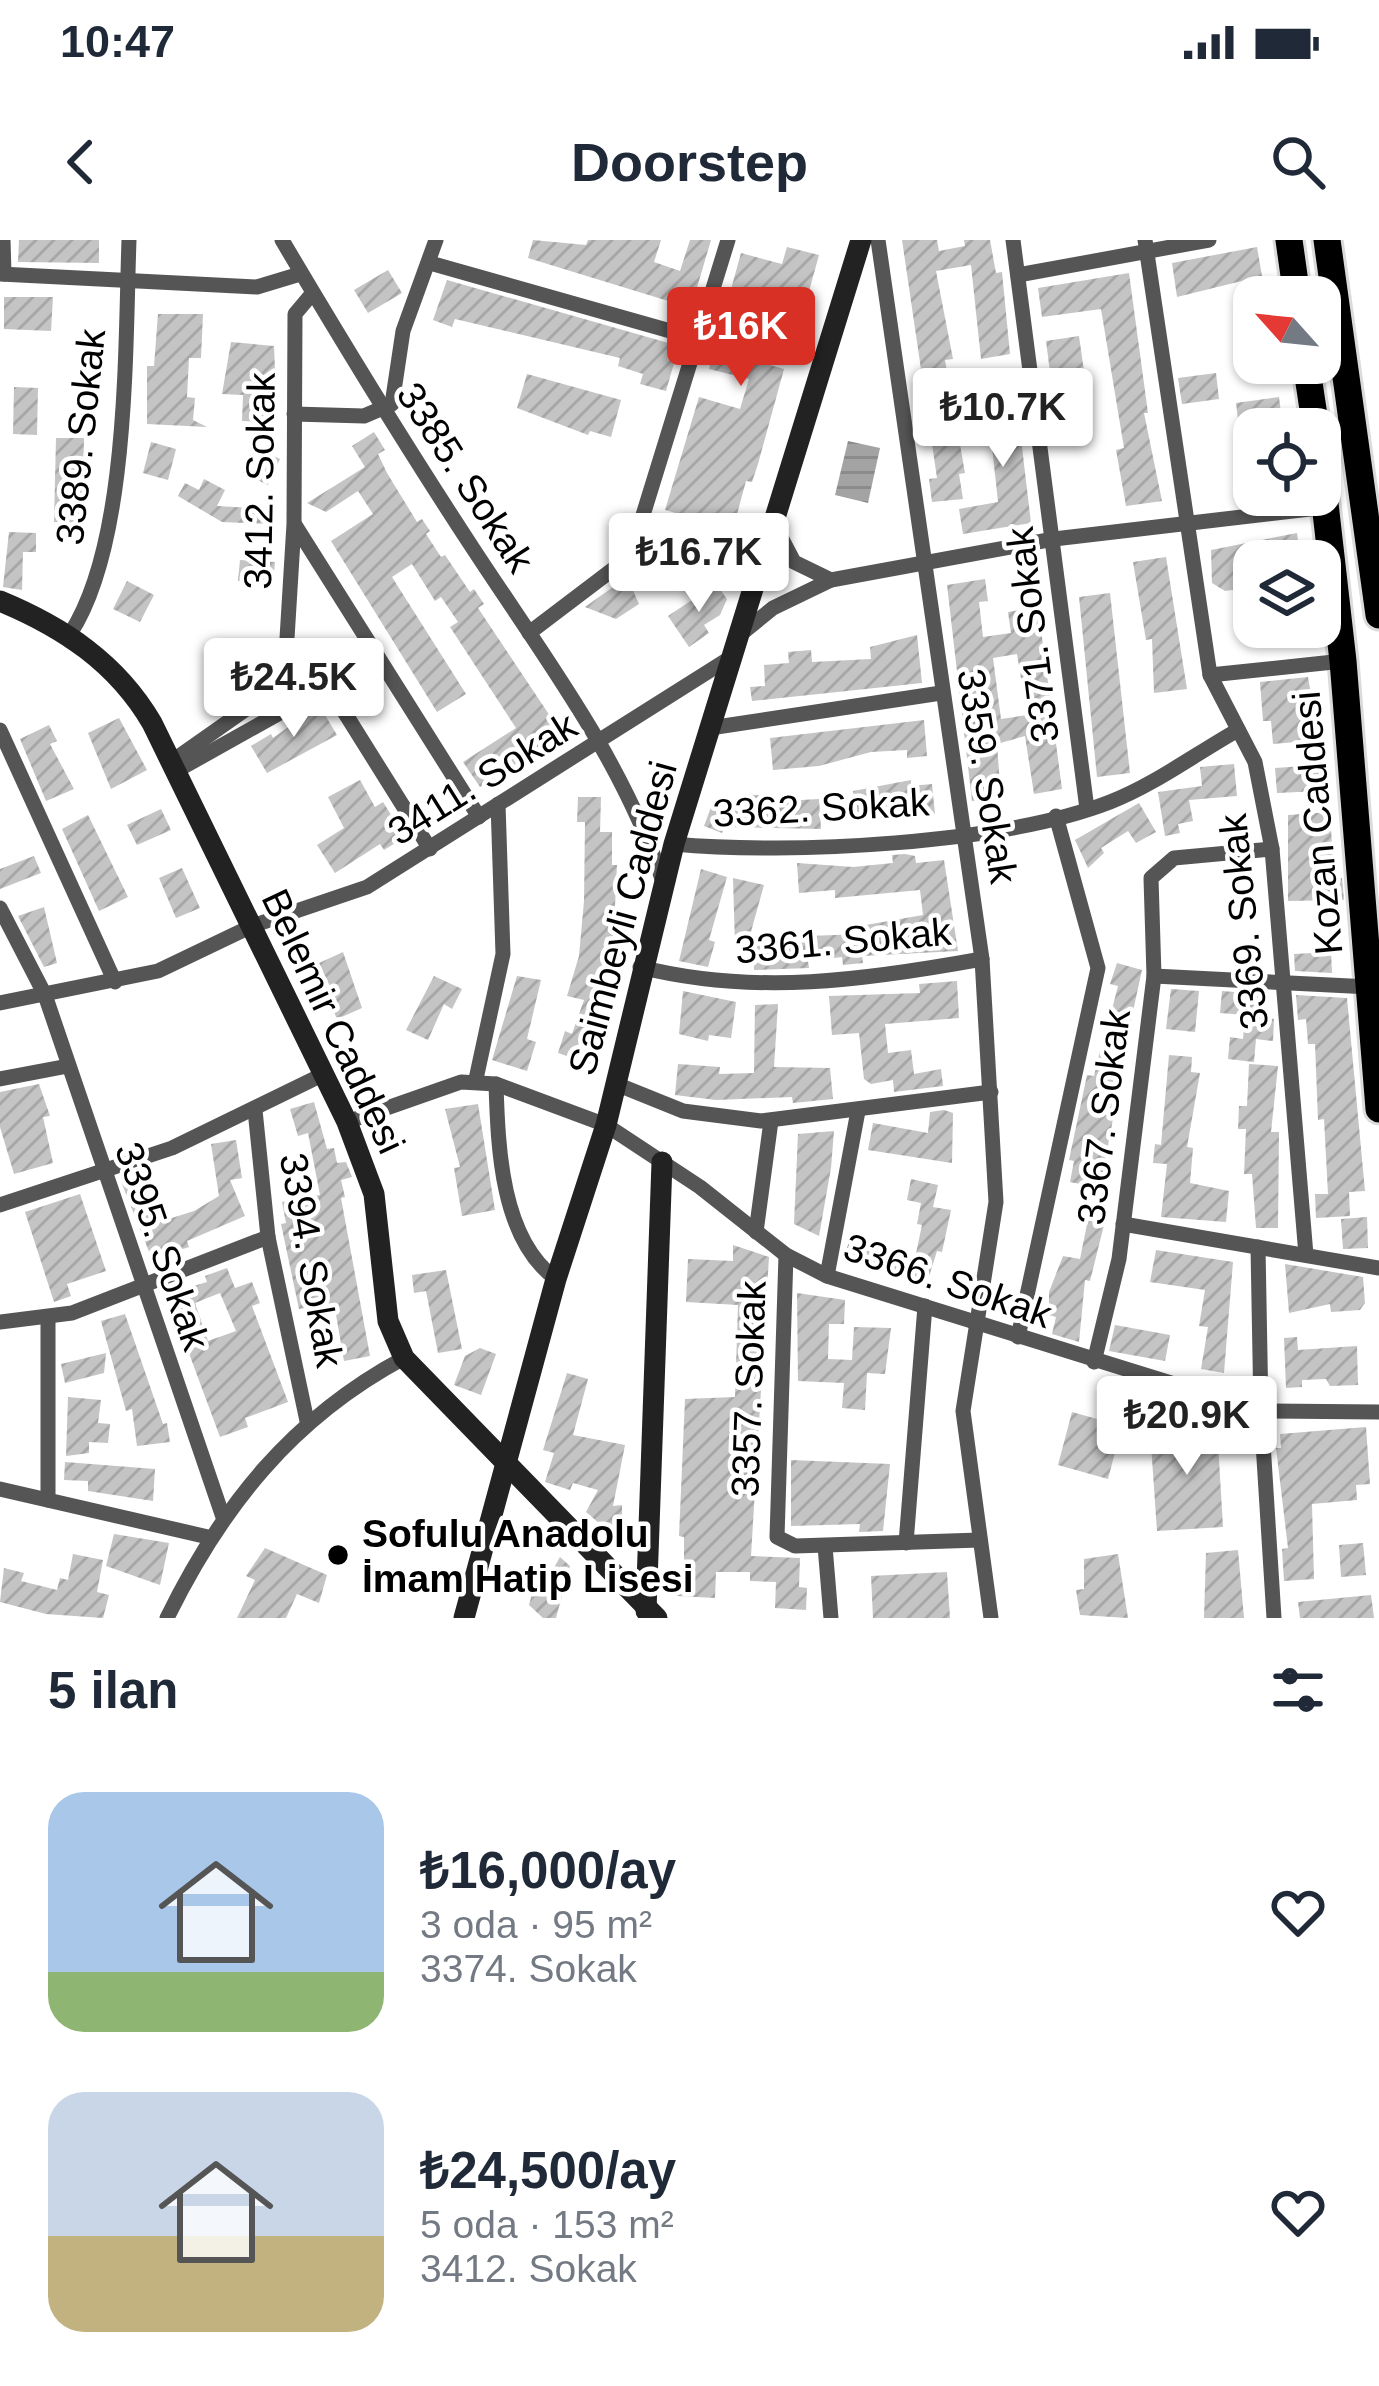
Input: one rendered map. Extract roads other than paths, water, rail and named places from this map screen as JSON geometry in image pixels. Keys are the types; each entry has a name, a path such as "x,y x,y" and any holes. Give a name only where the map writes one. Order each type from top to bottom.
{"highway":[{"path":"1289,240 1294,276"},
{"path":"1327,240 1371,501 1379,615"},
{"name":"Kozan Caddesi","path":"1328,516 1379,1109"}],"street":[{"path":"3,240 2,274 270,287 300,274"},
{"name":"3389. Sokak","path":"70,634 90,602 107,528 129,240"},
{"path":"294,414 382,412 395,393 403,331 436,240"},
{"path":"529,633 616,567 635,541 728,240"},
{"name":"Saimbeyli Caddesi","path":"464,1618 556,1279 606,1125 640,967 674,844 859,240"},
{"name":"3359. Sokak","path":"878,240 982,959 996,1202 963,1411 991,1618"},
{"name":"3371. Sokak","path":"1012,240 1087,809"},
{"path":"1018,275 1146,245 1209,240"},
{"name":"3385. Sokak","path":"287,242 311,296 382,412 599,742 640,818 664,885"},
{"name":"3369. Sokak","path":"1146,245 1210,675 1261,783 1272,849 1306,1255"},
{"path":"430,263 695,338"},
{"name":"3412. Sokak","path":"173,766 282,680 294,524 295,314 311,296"},
{"name":"3411. Sokak","path":"0,1003 158,970 252,926 333,902 430,849 599,742 736,646 773,608 831,580 1054,539 1242,516"},
{"path":"774,522 794,562 831,580"},
{"path":"294,524 479,817"},
{"path":"635,541 674,533 762,558"},
{"name":"Belemir Caddesi","path":"0,602 70,634 142,706 347,1122 374,1194 388,1321 404,1358 649,1614"},
{"path":"173,766 378,658"},
{"path":"1210,675 1343,661"},
{"path":"328,686 430,849"},
{"path":"710,728 940,693"},
{"path":"0,730 115,982"},
{"name":"3362. Sokak","path":"674,844 800,848 962,832 1087,809 1113,801 1238,730"},
{"path":"347,1122 476,1079 503,954 498,804"},
{"path":"1018,1337 1098,968 1056,815"},
{"name":"3367. Sokak","path":"1094,1362 1124,1224 1154,976 1151,878 1174,858 1272,849"},
{"name":"3395. Sokak","path":"0,908 45,995 223,1516"},
{"name":"3361. Sokak","path":"640,967 749,986 894,975 982,959"},
{"path":"1154,976 1370,987"},
{"path":"0,1079 68,1066"},
{"path":"0,1204 103,1174 255,1110 324,1074"},
{"name":"3366. Sokak","path":"476,1079 606,1125 786,1255 827,1276 1261,1412 1379,1412"},
{"path":"496,1084 506,1171 522,1244 530,1259 556,1279"},
{"path":"616,1084 683,1111 771,1121 991,1092"},
{"name":"3394. Sokak","path":"255,1110 268,1237 307,1421"},
{"path":"827,1276 859,1111"},
{"path":"756,1232 771,1121"},
{"path":"649,1614 662,1162"},
{"path":"1124,1224 1379,1268"},
{"path":"0,1322 48,1318 268,1237"},
{"path":"1258,1247 1261,1412 1274,1618"},
{"name":"3357. Sokak","path":"786,1255 775,1529 787,1544 980,1540"},
{"path":"906,1543 925,1306"},
{"path":"48,1318 48,1500"},
{"path":"167,1618 208,1537 307,1421 404,1358"},
{"path":"0,1489 208,1537"},
{"path":"825,1546 831,1618"}],"place":[{"name":"Sofulu Anadolu İmam Hatip Lisesi","path":"338,1555"}]}
